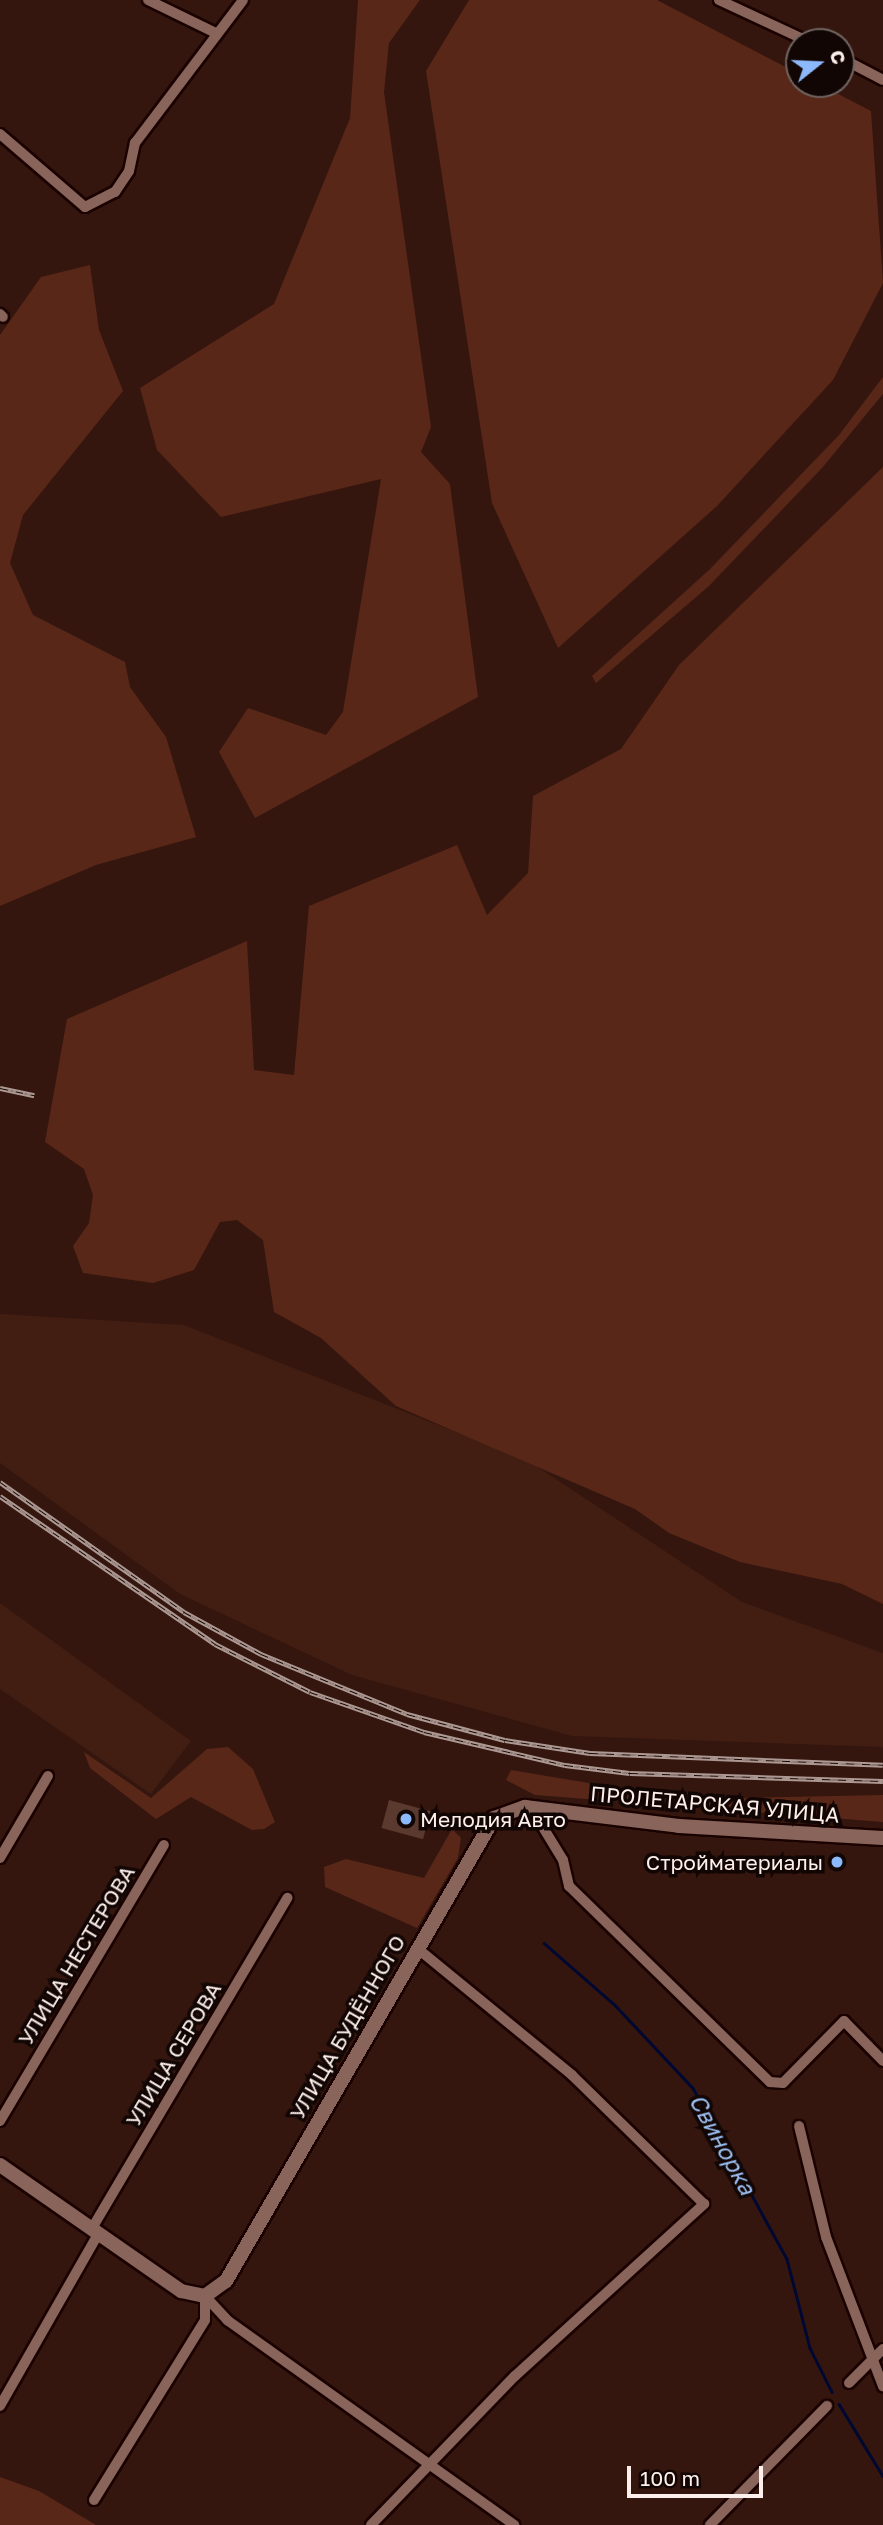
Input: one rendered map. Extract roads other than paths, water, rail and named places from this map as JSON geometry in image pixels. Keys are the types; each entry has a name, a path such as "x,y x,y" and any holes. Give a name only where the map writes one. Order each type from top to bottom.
{"main road":[{"name":"УЛИЦА БУДЁННОГО","path":"205,2297 226,2281 487,1826 513,1809 543,1809"},
{"name":"ПРОЛЕТАРСКАЯ УЛИЦА","path":"543,1809 680,1826 883,1838"},
{"path":"0,2165 181,2291 205,2297"}],"street":[{"path":"148,0 216,33"},
{"path":"0,134 85,207 115,192 130,171 135,143 243,0"},
{"path":"719,0 785,31"},
{"path":"855,65 883,80"},
{"path":"0,1858 48,1776"},
{"path":"543,1809 541,1824 563,1860 569,1886 770,2081 783,2083 844,2021 883,2061"},
{"name":"УЛИЦА НЕСТЕРОВА","path":"0,2121 164,1845"},
{"name":"УЛИЦА СЕРОВА","path":"0,2406 95,2232 288,1898"},
{"path":"371,2525 515,2376 704,2204 572,2076 416,1948"},
{"path":"799,2126 826,2237 871,2361 883,2386"},
{"path":"205,2297 227,2320 514,2525"},
{"path":"94,2500 205,2320 205,2297"},
{"path":"849,2383 883,2349"},
{"path":"710,2525 827,2406"}],"waterway":[{"name":"Свинорка","path":"544,1943 615,2005 693,2088 787,2259 810,2348 832,2392"},
{"path":"839,2404 883,2476"}],"railway":[{"path":"0,1088 34,1095"},
{"path":"0,1482 184,1612 261,1654 407,1714 505,1740 590,1753 883,1765"},
{"path":"0,1496 215,1644 310,1692 424,1732 565,1765 630,1773 883,1781"}],"place":[{"name":"Мелодия Авто","path":"406,1819"},
{"name":"Стройматериалы","path":"837,1862"}]}
